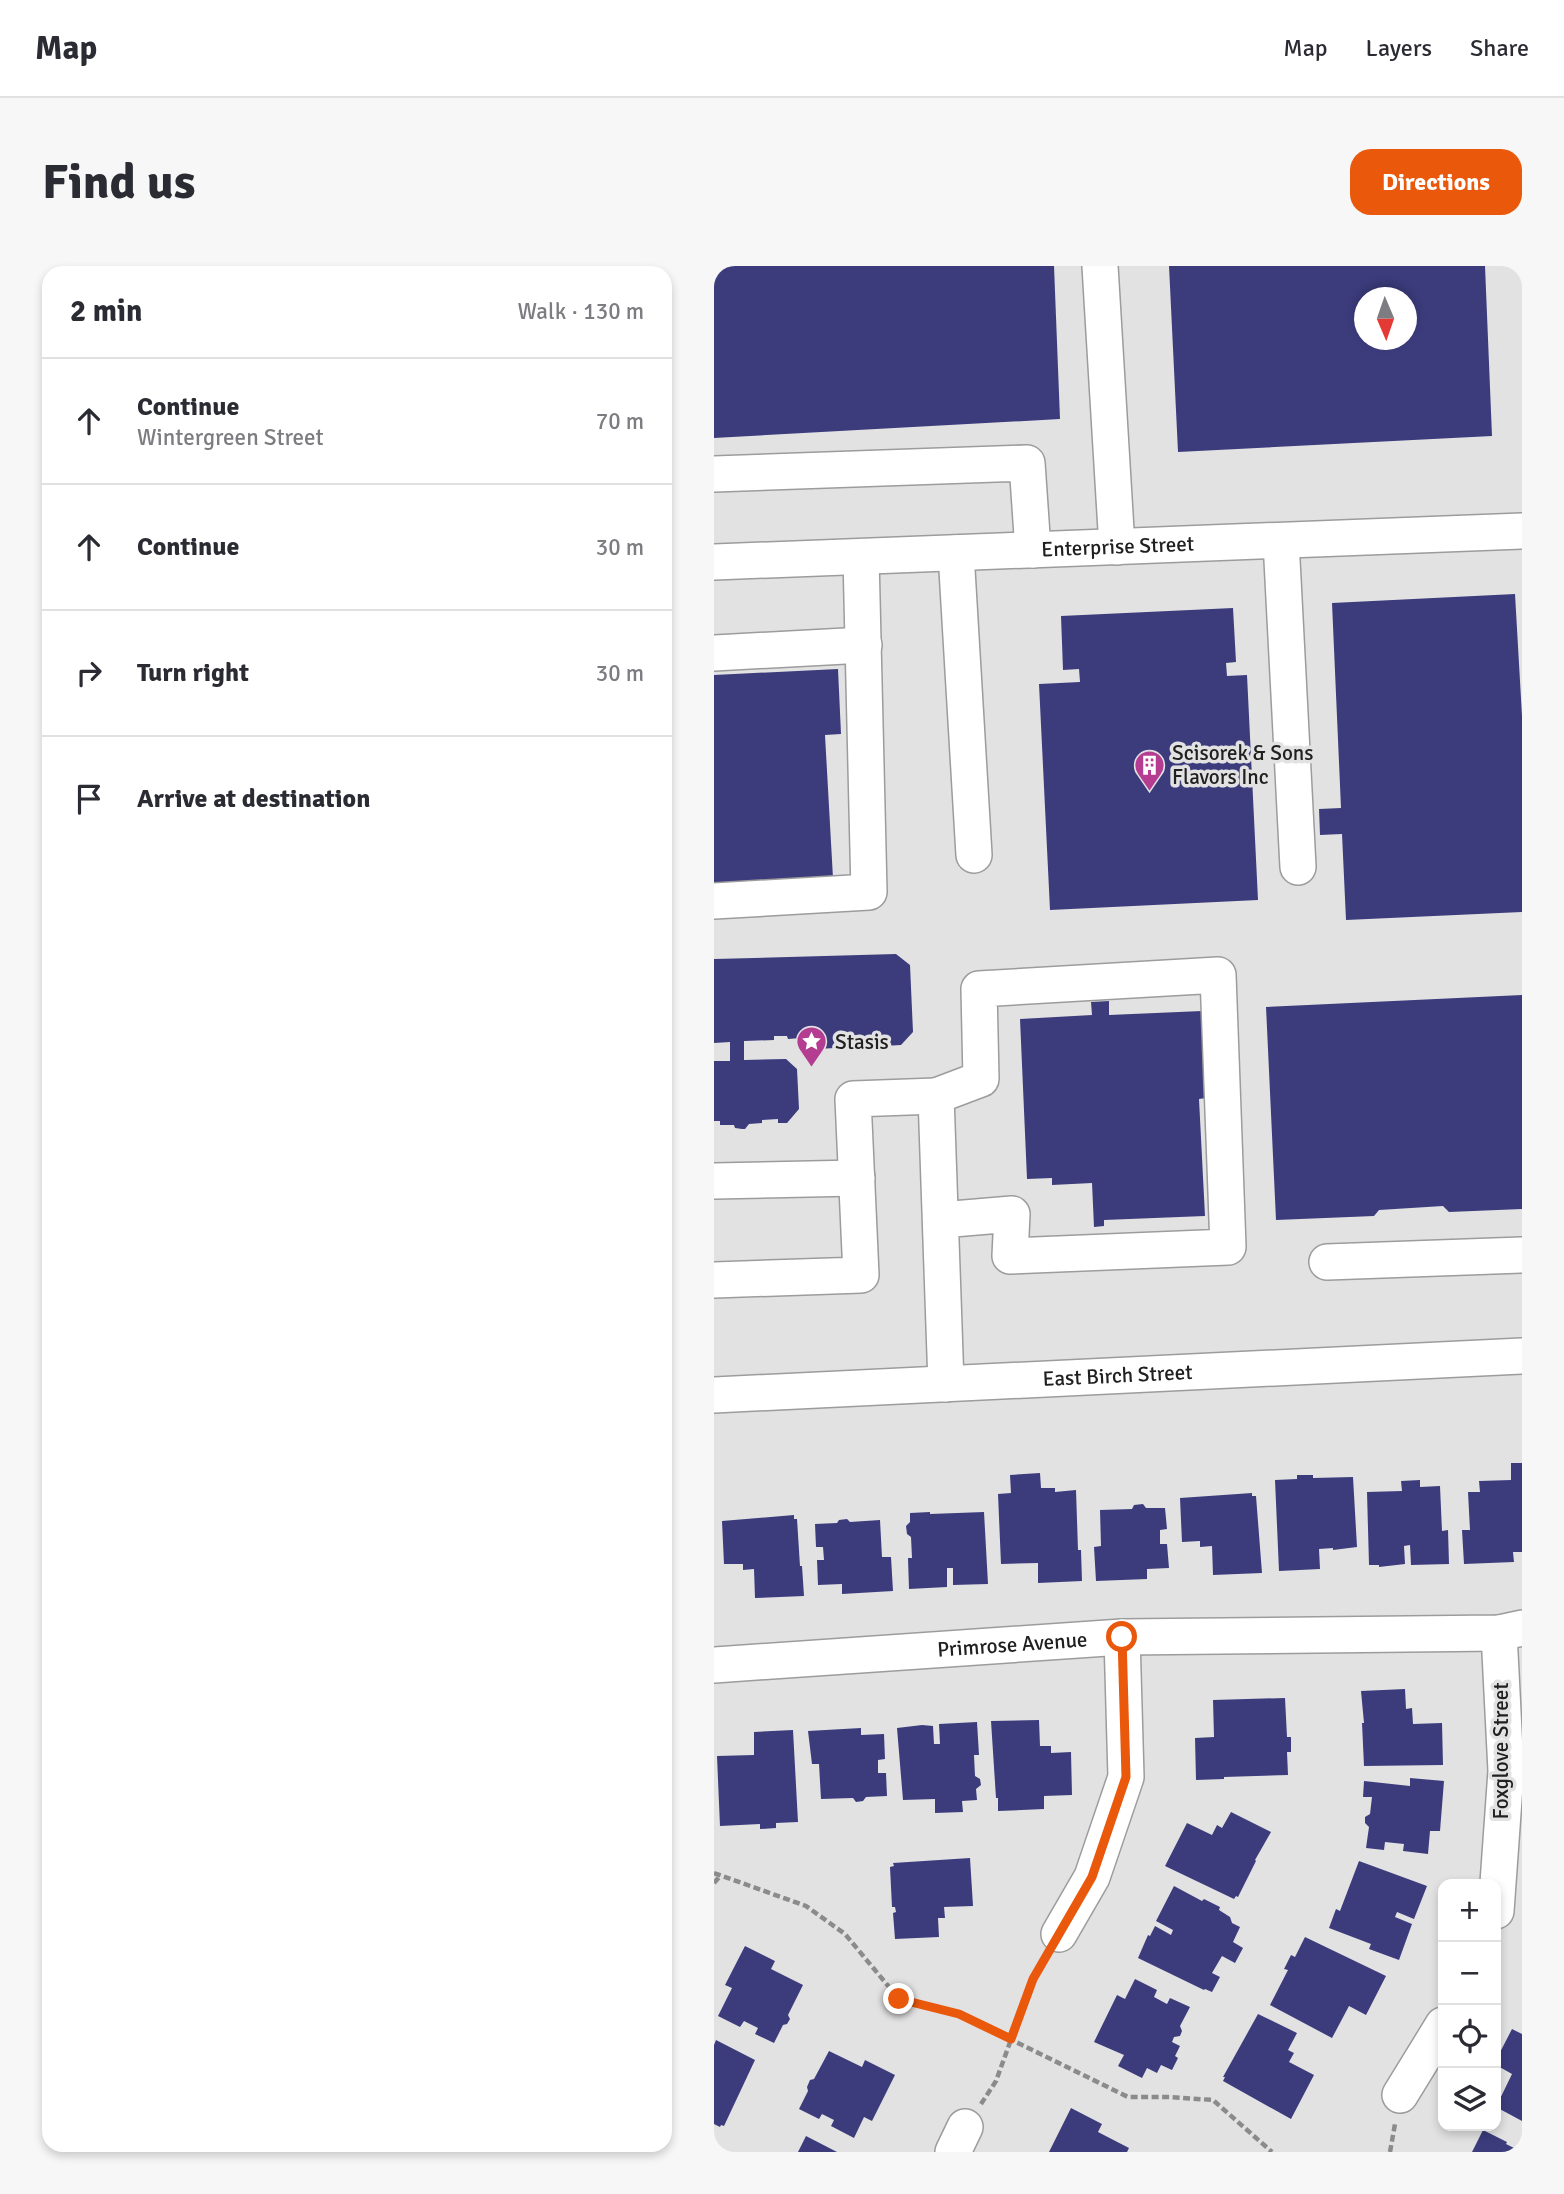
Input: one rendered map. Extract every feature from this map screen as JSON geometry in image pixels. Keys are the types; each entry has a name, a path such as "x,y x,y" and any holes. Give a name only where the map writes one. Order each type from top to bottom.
{"street":[{"path":"1100,266 1117,547"},
{"path":"714,474 1027,463 1033,550"},
{"name":"Enterprise Street","path":"714,562 1522,531"},
{"path":"1281,541 1298,867"},
{"path":"956,553 974,855"},
{"path":"714,901 869,892 861,557"},
{"path":"714,653 864,645"},
{"path":"714,1280 862,1275 853,1099 936,1097 981,1079 979,989 1218,975 1228,1247 1010,1255 1012,1214 941,1220"},
{"path":"936,1097 946,1384"},
{"path":"714,1181 857,1178"},
{"path":"1327,1262 1522,1255"},
{"name":"East Birch Street","path":"714,1395 1522,1356"},
{"name":"Primrose Avenue","path":"714,1665 1122,1637 1510,1630"},
{"name":"Foxglove Street","path":"1498,1879 1506,1771 1510,1630"},
{"path":"1059,1934 1092,1877 1126,1777 1122,1637"},
{"path":"1399,2095 1438,2033"}],"path":[{"path":"714,1873 806,1906 845,1934 899,1999 959,2014 1128,2097 1213,2099 1272,2152"},
{"path":"714,1883 721,1875"},
{"path":"959,2139 996,2081 1033,1979 1059,1934"}],"building":[{"path":"714,266 1054,266 1060,419 714,438"},
{"path":"1169,266 1485,266 1492,436 1178,452"},
{"path":"1515,594 1522,716 1522,912 1346,920 1342,834 1320,835 1319,809 1341,808 1332,603"},
{"name":"Scisorek & Sons Flavors Inc","path":"1233,608 1236,662 1226,663 1227,676 1247,675 1258,900 1050,910 1039,684 1080,682 1079,669 1063,670 1061,616"},
{"path":"838,669 841,734 825,735 833,878 714,884 714,675"},
{"path":"896,954 910,965 913,1032 901,1045 866,1047 865,1042 851,1043 851,1047 802,1050 801,1038 774,1036 774,1040 744,1041 744,1060 786,1059 797,1069 799,1109 787,1123 778,1123 778,1119 762,1120 762,1123 749,1124 745,1129 735,1128 734,1125 720,1125 720,1121 714,1121 714,1061 730,1061 730,1042 714,1043 714,959"},
{"path":"1522,995 1522,1209 1449,1212 1443,1206 1379,1210 1374,1216 1276,1220 1266,1007"},
{"path":"1109,1001 1109,1015 1202,1011 1206,1098 1199,1099 1205,1216 1104,1220 1104,1226 1094,1227 1092,1183 1052,1185 1052,1178 1027,1179 1020,1019 1092,1015 1091,1002"},
{"path":"1511,1463 1522,1463 1522,1552 1513,1552 1514,1562 1464,1564 1462,1530 1470,1530 1468,1492 1480,1492 1479,1481 1511,1480"},
{"path":"1040,1473 1041,1488 1055,1488 1055,1492 1076,1490 1082,1581 1038,1583 1038,1563 1001,1564 998,1494 1011,1493 1010,1475"},
{"path":"1297,1475 1313,1475 1313,1478 1353,1477 1357,1547 1319,1549 1320,1569 1279,1571 1275,1480 1297,1479"},
{"path":"1420,1480 1420,1487 1440,1486 1442,1531 1448,1530 1449,1564 1411,1565 1410,1545 1404,1546 1405,1564 1379,1567 1369,1565 1367,1492 1402,1491 1401,1481"},
{"path":"1252,1493 1252,1496 1256,1496 1262,1573 1213,1575 1212,1546 1200,1547 1200,1541 1182,1542 1180,1498"},
{"path":"1143,1504 1146,1508 1165,1508 1167,1529 1160,1530 1160,1544 1167,1544 1169,1568 1147,1569 1147,1579 1096,1581 1094,1547 1101,1546 1100,1510 1132,1509 1134,1505"},
{"path":"984,1512 988,1584 953,1585 953,1568 947,1568 947,1587 909,1589 908,1558 912,1558 911,1537 907,1534 906,1526 910,1522 910,1513"},
{"path":"794,1515 794,1519 797,1519 804,1596 755,1598 754,1569 743,1570 743,1564 724,1564 722,1521"},
{"path":"847,1519 850,1522 880,1520 882,1557 891,1557 893,1591 842,1594 842,1584 818,1585 817,1560 824,1560 823,1547 816,1547 815,1524 837,1523"},
{"path":"1405,1689 1406,1709 1412,1708 1413,1724 1442,1723 1443,1765 1364,1766 1361,1691"},
{"path":"1285,1698 1287,1737 1291,1737 1291,1752 1287,1752 1288,1775 1196,1780 1195,1738 1214,1737 1213,1700"},
{"path":"1039,1720 1040,1746 1051,1746 1051,1753 1071,1752 1072,1795 1044,1796 1044,1809 998,1811 991,1721"},
{"path":"977,1722 979,1755 974,1755 975,1776 980,1779 981,1785 976,1789 977,1800 962,1801 963,1812 935,1813 935,1799 903,1800 897,1728 933,1726 934,1744 940,1744 939,1724"},
{"path":"861,1728 861,1735 884,1734 885,1759 878,1760 878,1773 886,1773 887,1796 866,1797 863,1801 856,1802 853,1798 821,1799 819,1764 812,1764 808,1731"},
{"path":"793,1730 798,1822 776,1823 776,1828 760,1829 760,1824 720,1826 717,1756 754,1755 754,1732"},
{"path":"1410,1778 1444,1781 1440,1831 1430,1831 1428,1854 1403,1851 1404,1844 1385,1842 1384,1850 1366,1848 1369,1827 1365,1823 1365,1817 1370,1814 1372,1797 1363,1797 1364,1781 1410,1786"},
{"path":"1231,1812 1271,1832 1238,1897 1234,1899 1165,1866 1187,1823 1212,1835 1217,1825 1222,1828"},
{"path":"970,1858 973,1906 944,1907 945,1918 938,1918 939,1937 895,1939 893,1913 896,1912 895,1907 892,1907 890,1867 894,1866 893,1863"},
{"path":"1359,1861 1427,1886 1414,1919 1397,1912 1395,1917 1412,1924 1399,1960 1369,1949 1371,1944 1329,1928 1336,1909 1340,1911"},
{"path":"1174,1886 1220,1907 1219,1910 1230,1917 1232,1923 1240,1927 1233,1942 1243,1948 1235,1963 1222,1956 1212,1973 1220,1977 1212,1992 1138,1958 1155,1926 1171,1935 1173,1930 1156,1921"},
{"path":"1305,1937 1386,1976 1366,2015 1349,2006 1332,2038 1270,2005 1288,1970 1284,1969 1291,1955 1295,1957"},
{"path":"745,1946 775,1961 771,1969 803,1985 788,2015 790,2019 783,2025 774,2043 755,2034 758,2028 744,2021 740,2027 718,2016 732,1988 725,1985"},
{"path":"1135,1979 1157,1990 1154,1997 1167,2004 1170,1998 1190,2007 1180,2026 1180,2036 1174,2037 1172,2042 1180,2046 1172,2070 1161,2065 1157,2073 1147,2068 1142,2078 1118,2066 1124,2055 1094,2042 1117,1995 1125,1999"},
{"path":"1258,2014 1297,2033 1288,2050 1294,2053 1289,2062 1314,2075 1291,2119 1223,2081"},
{"path":"1512,2029 1522,2034 1522,2121 1501,2110 1501,2097 1512,2074 1501,2068 1501,2050"},
{"path":"716,2040 755,2060 724,2126 720,2127 714,2124"},
{"path":"829,2051 862,2067 865,2060 895,2075 872,2121 864,2117 854,2138 831,2126 834,2120 822,2114 819,2119 799,2109 810,2080 814,2079"},
{"path":"1071,2108 1102,2124 1098,2132 1129,2148 1127,2152 1049,2152"},
{"path":"1482,2131 1485,2131 1522,2152 1472,2152"},
{"path":"806,2136 837,2152 798,2152"}],"place":[{"name":"Scisorek & Sons Flavors Inc","path":"1149,792"},
{"name":"Stasis","path":"812,1069"}],"route":[{"path":"899,1999 959,2014 1011,2039 1033,1979 1092,1877 1126,1777 1122,1637"}]}
